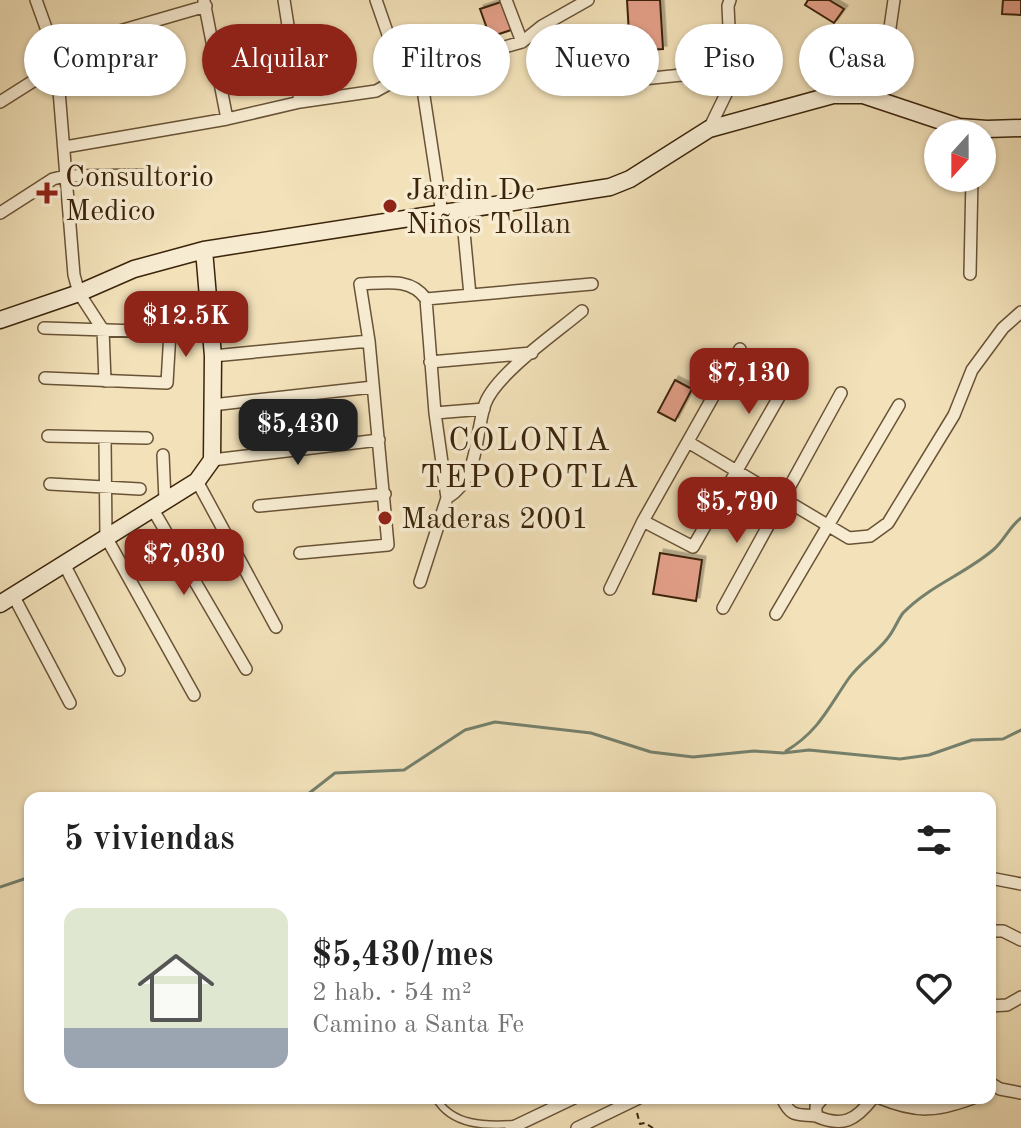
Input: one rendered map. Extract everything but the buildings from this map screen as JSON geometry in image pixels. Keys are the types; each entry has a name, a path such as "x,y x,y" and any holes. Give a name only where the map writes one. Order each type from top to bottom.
{"street":[{"path":"36,0 45,24"},
{"path":"284,0 300,102"},
{"path":"376,0 384,24"},
{"path":"506,0 522,42"},
{"path":"510,45 522,42 542,26 588,0"},
{"path":"729,24 730,0"},
{"path":"891,24 894,0"},
{"path":"138,24 205,3 227,119"},
{"path":"0,102 24,87"},
{"path":"65,147 373,90"},
{"path":"60,96 74,275 79,293 103,330 105,381"},
{"path":"424,96 442,214"},
{"path":"709,129 725,96"},
{"path":"0,320 79,293 134,269 204,250 610,187 630,179 709,129 819,97 841,96"},
{"path":"866,96 936,120"},
{"path":"996,130 1021,128"},
{"path":"0,213 53,179 65,176 143,175"},
{"path":"970,274 972,192"},
{"path":"462,211 470,295"},
{"path":"70,703 6,600 197,481 212,460 213,356 204,250"},
{"path":"300,553 388,545 369,341 360,284 401,283 413,286 426,299 435,413 447,498 420,582"},
{"path":"426,299 592,284"},
{"path":"447,498 467,480 484,409 497,382 582,311"},
{"path":"688,442 849,538 870,536 888,523 954,415 972,370 1003,328 1021,312"},
{"path":"44,328 170,332 167,383 45,378"},
{"path":"213,356 369,341"},
{"path":"610,589 643,521 740,349"},
{"path":"430,362 532,353"},
{"path":"643,521 693,547 791,376"},
{"path":"212,405 373,387"},
{"path":"723,608 841,393"},
{"path":"776,614 899,405"},
{"path":"435,413 484,409"},
{"path":"48,436 147,438"},
{"path":"105,438 106,537 194,695"},
{"path":"212,460 379,440"},
{"path":"163,455 158,504 246,669"},
{"path":"197,481 276,627"},
{"path":"50,484 140,489"},
{"path":"259,506 385,494"},
{"path":"64,564 119,670"},
{"path":"996,879 1021,884"},
{"path":"996,931 1021,940"},
{"path":"996,1006 1007,1005 1021,997"},
{"path":"996,1089 1021,1093"},
{"path":"519,1126 562,1104"},
{"path":"577,1128 638,1104"},
{"path":"785,1104 792,1114 816,1116 826,1123 842,1125 854,1120 868,1104"},
{"path":"816,1116 818,1104"},
{"path":"898,1104 917,1110 936,1110 954,1104"}],"lane":[{"path":"439,1104 454,1116 483,1126 519,1126"}],"path":[{"path":"638,1104 640,1124 645,1123 653,1128"}],"waterway":[{"path":"786,751 815,727 853,673 889,636 903,613 924,595 993,550 1021,518"},
{"path":"311,792 335,773 404,770 465,730 495,722 591,733 651,752 693,757 809,750 900,759 929,755 972,740 1003,739 1021,730"},
{"path":"0,887 24,879"}],"place":[{"name":"Consultorio Medico","path":"47,193"},
{"name":"Jardin De Niños Tollan","path":"390,206"},
{"name":"Maderas 2001","path":"385,518"}],"district":[{"name":"COLONIA TEPOPOTLA","path":"530,458"}]}
